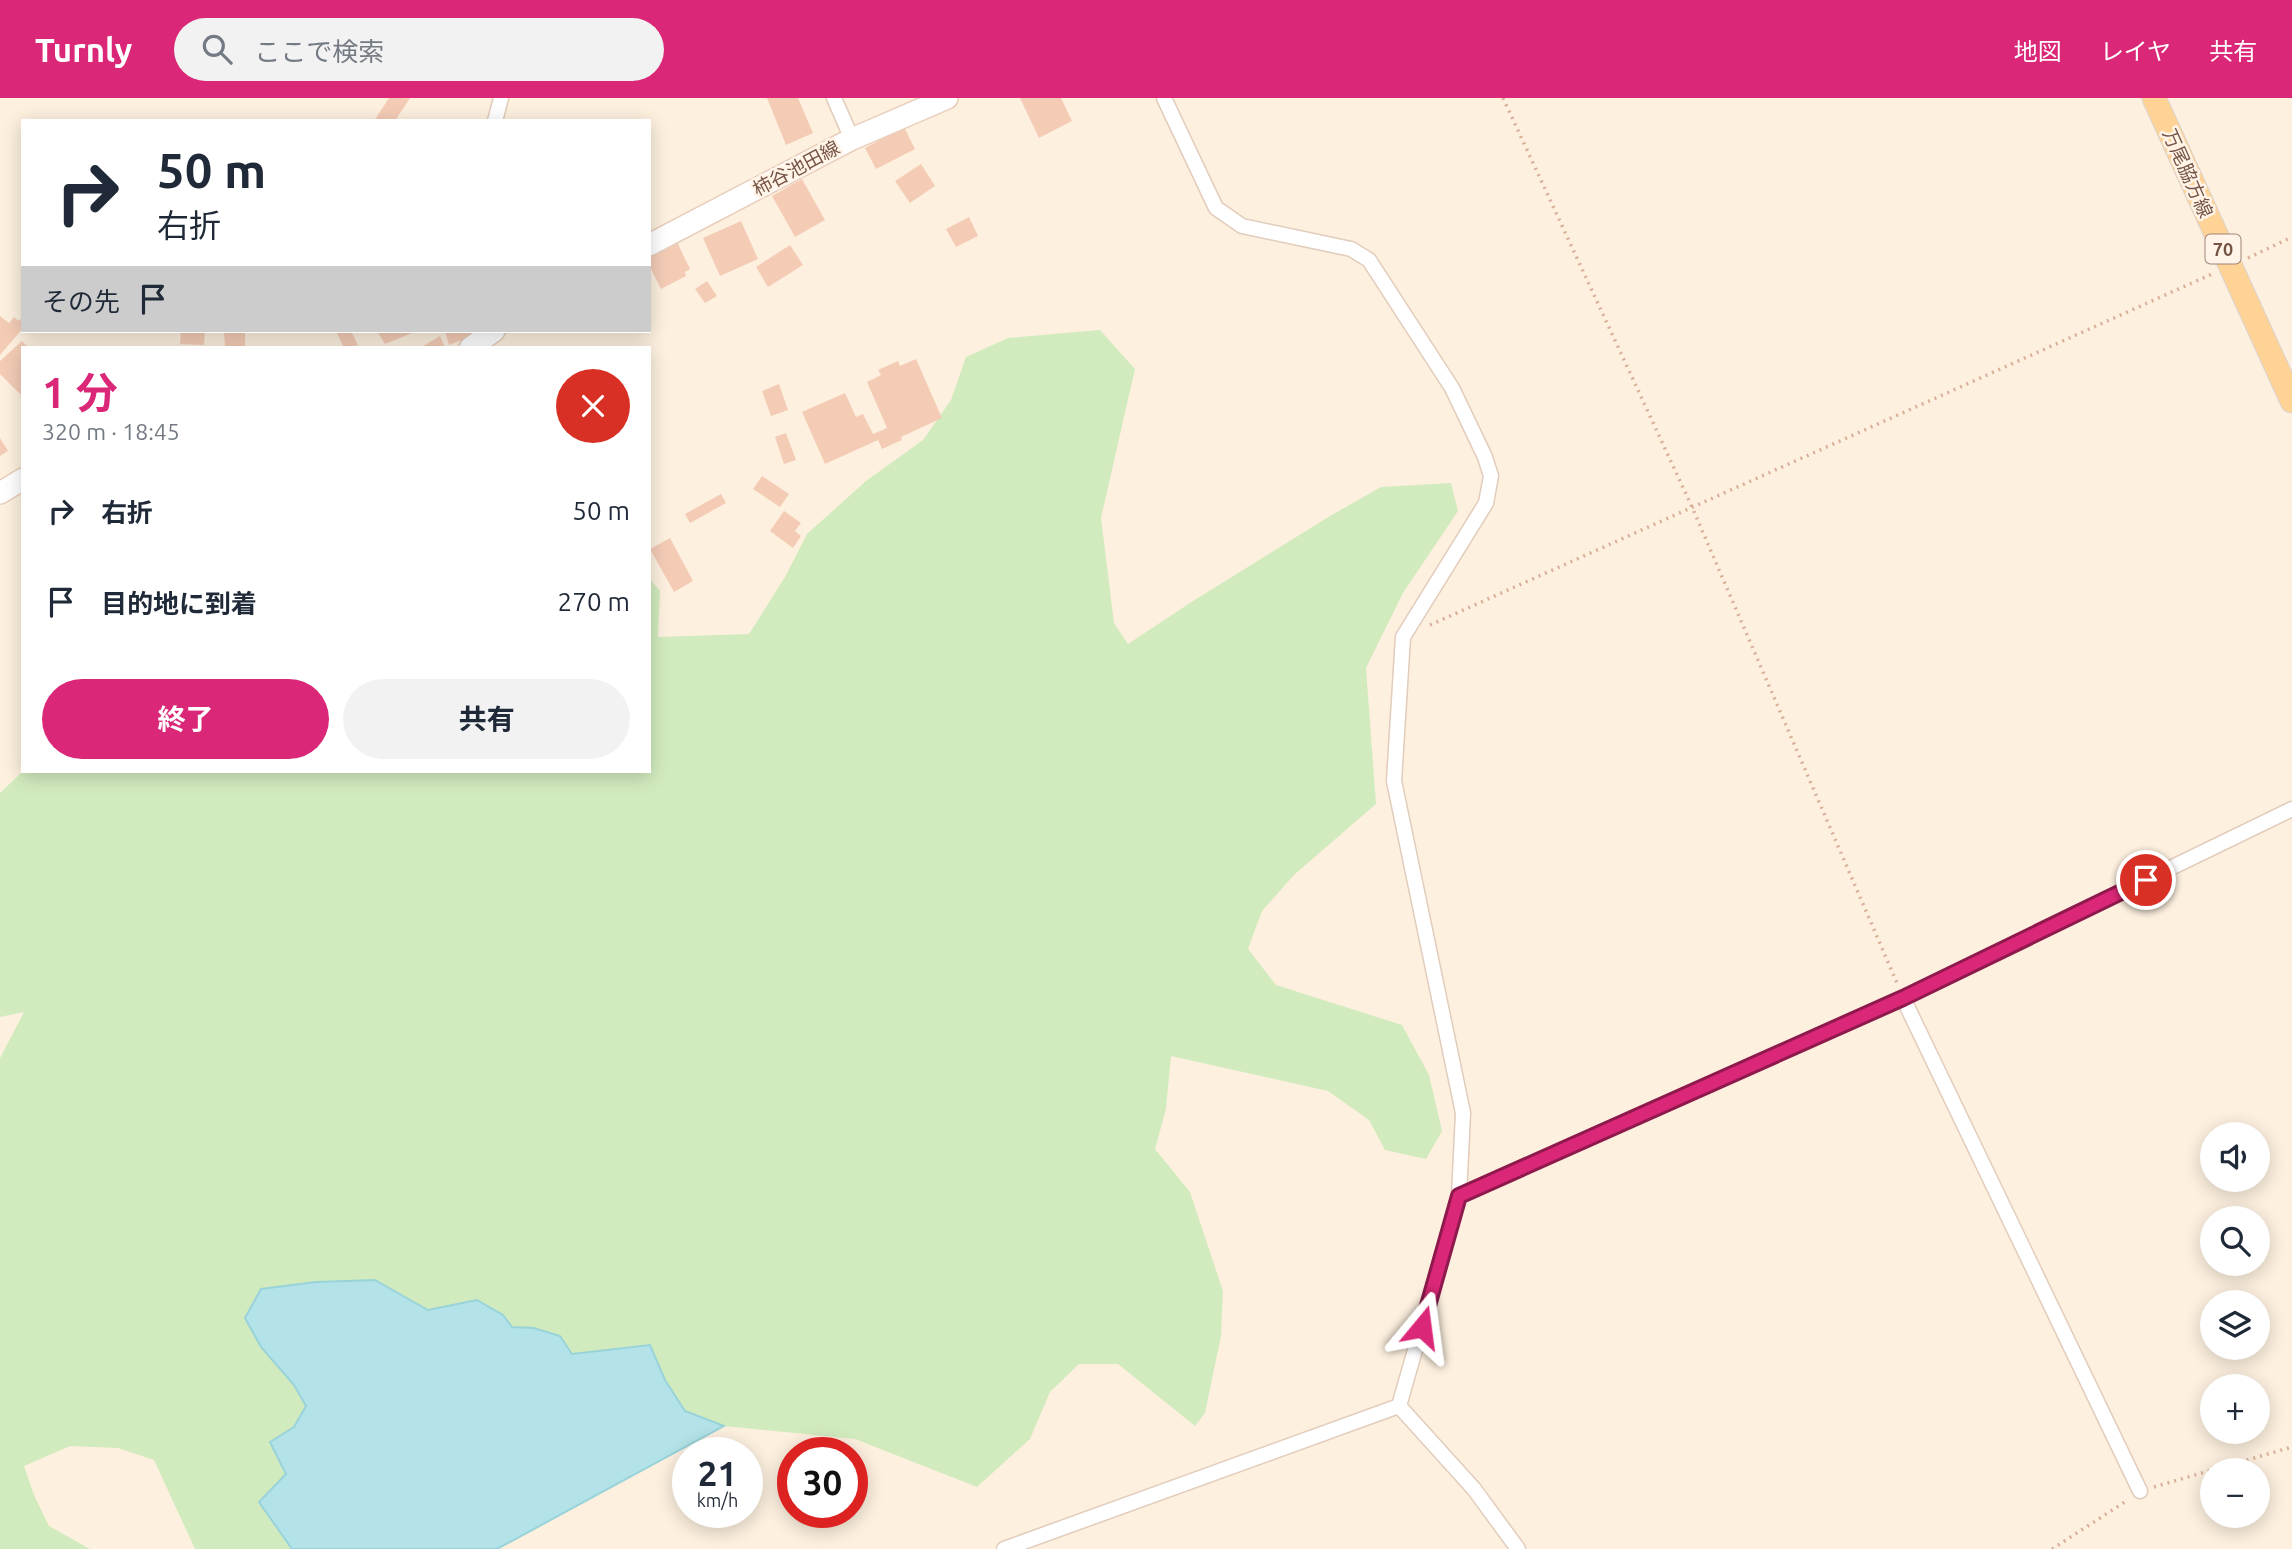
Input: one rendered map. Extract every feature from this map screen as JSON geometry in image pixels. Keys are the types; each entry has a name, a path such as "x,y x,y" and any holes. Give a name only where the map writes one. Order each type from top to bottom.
{"main road":[{"name":"柿谷池田線","path":"651,244 852,139 947,98"},
{"name":"万尾脇方線","path":"2154,98 2292,401"},
{"path":"473,346 491,333"},
{"path":"0,494 21,480"}],"street":[{"path":"496,119 501,98"},
{"path":"834,98 852,139"},
{"path":"1164,98 1216,208 1242,226 1351,249 1369,260 1452,388 1485,457 1491,476 1486,503 1403,637 1394,781 1463,1113 1459,1196 1399,1406"},
{"path":"1459,1196 1903,998 2292,810"},
{"path":"1903,998 2140,1491"},
{"path":"1004,1549 1399,1406"},
{"path":"1399,1406 1474,1489 1518,1549"}],"path":[{"path":"1503,98 1692,507 1903,998"},
{"path":"1403,637 2292,237"},
{"path":"2254,1458 2292,1447"},
{"path":"2052,1549 2140,1491 2200,1474"}],"green space":[{"path":"1100,330 1135,369 1101,518 1114,623 1128,644 1193,601 1381,487 1451,483 1458,511 1403,593 1366,668 1376,804 1295,874 1262,911 1248,949 1276,985 1402,1025 1429,1075 1442,1131 1426,1159 1385,1150 1369,1120 1328,1091 1171,1056 1166,1109 1155,1149 1190,1192 1223,1291 1221,1336 1205,1413 1195,1426 1118,1364 1079,1364 1050,1392 1030,1439 977,1487 868,1444 868,1437 835,1437 724,1426 685,1411 665,1379 650,1346 572,1354 534,1328 512,1327 503,1315 477,1300 428,1310 375,1280 261,1347 294,1385 306,1406 294,1427 271,1442 286,1474 259,1502 292,1549 195,1549 154,1460 118,1448 70,1446 24,1466 49,1526 90,1549 0,1549 0,1058 24,1012 0,1017 0,793 21,773 651,773 651,580 660,591 658,637 749,634 785,577 807,534 866,481 923,440 951,400 966,357 1008,338"}],"water":[{"path":"375,1280 428,1310 477,1300 503,1315 512,1327 534,1328 560,1336 572,1354 650,1345 665,1380 685,1411 724,1426 704,1437 672,1437 672,1454 497,1549 292,1549 259,1502 286,1474 270,1442 294,1427 306,1406 294,1385 261,1347 245,1318 261,1289 316,1282"}],"building":[{"path":"389,98 410,98 396,119 375,119"},
{"path":"767,98 798,98 813,133 786,145"},
{"path":"1020,98 1061,98 1072,121 1039,138"},
{"path":"904,127 915,149 876,169 865,148"},
{"path":"921,164 935,186 910,203 895,181"},
{"path":"802,179 825,220 795,237 772,196"},
{"path":"969,217 978,236 956,247 946,229"},
{"path":"741,221 758,259 720,276 703,238"},
{"path":"677,242 690,269 685,272 686,276 661,289 651,269 651,255"},
{"path":"790,245 803,265 768,287 756,267"},
{"path":"707,281 717,296 705,303 695,289"},
{"path":"0,316 9,323 14,317 19,321 21,319 21,330 0,355"},
{"path":"181,333 205,333 204,345 180,344"},
{"path":"224,333 245,333 245,346 225,346"},
{"path":"337,333 352,333 358,345 343,346"},
{"path":"378,333 412,333 385,344"},
{"path":"446,333 479,333 449,345"},
{"path":"440,336 444,346 423,346"},
{"path":"22,341 27,346 21,346 20,394 0,374 0,361"},
{"path":"916,359 942,418 882,449 878,440 825,464 802,412 845,393 856,417 863,414 873,434 887,428 867,382 881,375 878,370 898,361 900,366"},
{"path":"779,384 788,410 771,416 762,391"},
{"path":"786,433 796,460 784,464 775,437"},
{"path":"0,438 8,451 0,456"},
{"path":"762,476 789,494 780,507 753,489"},
{"path":"721,494 726,503 690,523 685,514"},
{"path":"784,511 801,523 795,531 801,536 793,548 770,531"},
{"path":"670,538 693,581 674,592 651,548"}],"route":[{"path":"1422,1327 1459,1196 1903,998 2146,880"}]}
